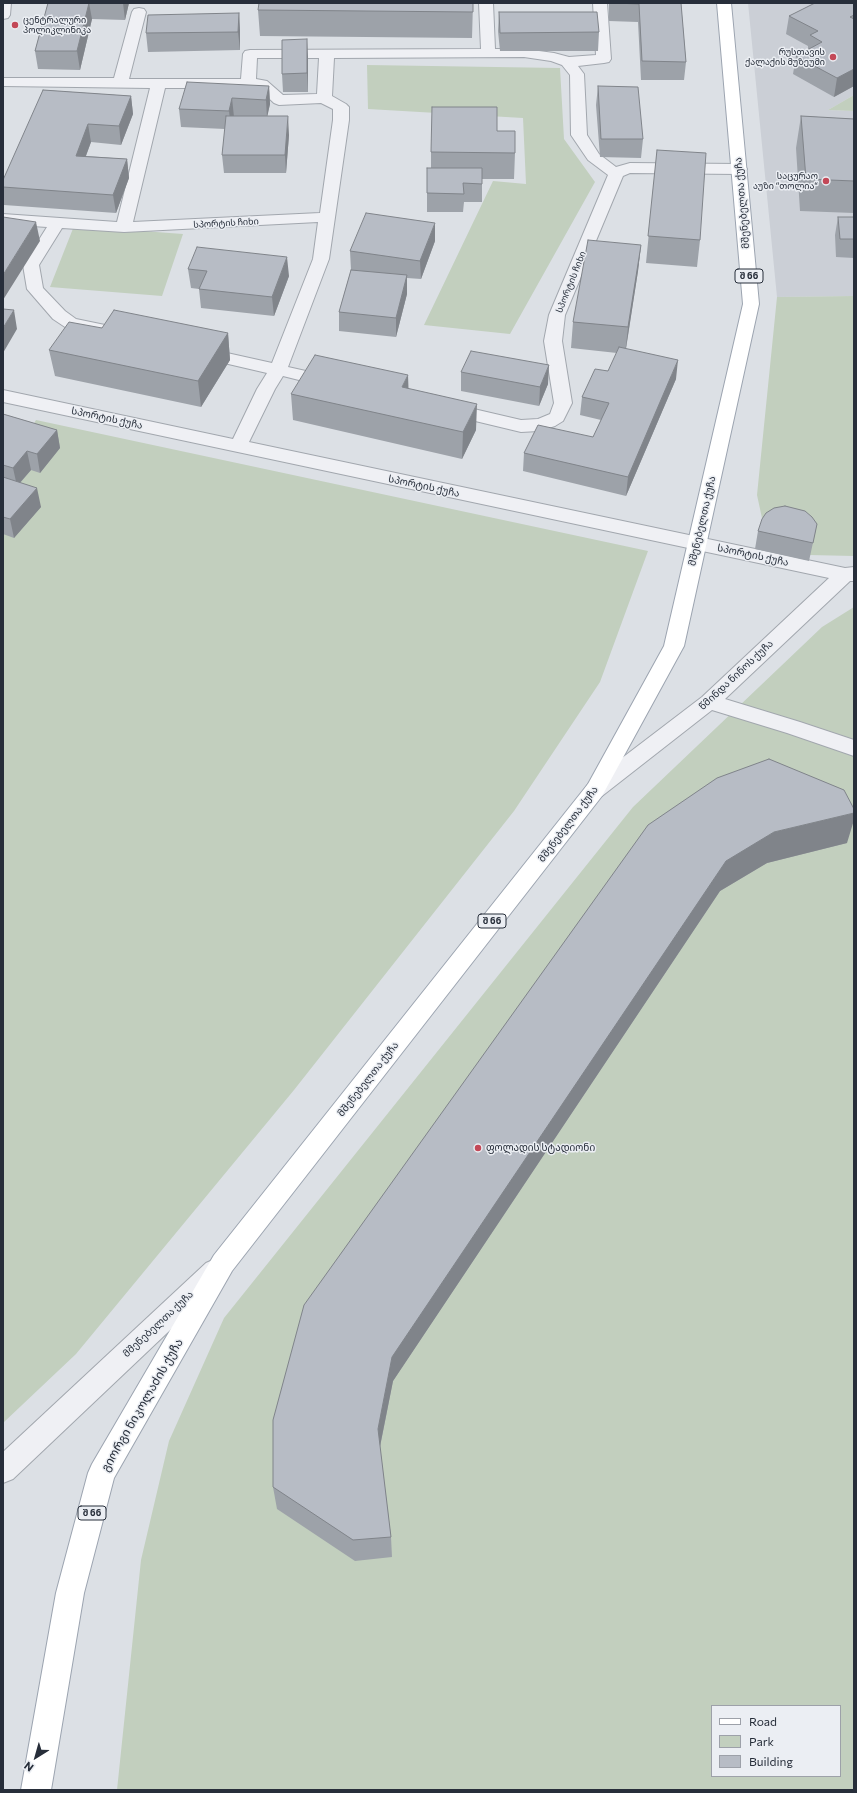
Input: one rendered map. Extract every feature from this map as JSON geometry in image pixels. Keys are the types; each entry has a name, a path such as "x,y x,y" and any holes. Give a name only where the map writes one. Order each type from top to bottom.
{"main road":[{"name":"მშენებელთა ქუჩა","path":"223,1263 595,790 674,646 751,304 724,3"},
{"name":"გიორგი ნიკოლაძის ქუჩა","path":"36,1790 70,1593 102,1473 223,1263"}],"street":[{"path":"3,15 4,3"},
{"path":"486,3 488,53"},
{"path":"248,83 250,54 524,52 554,57 567,62 604,59 600,3"},
{"path":"120,83 138,12"},
{"path":"324,98 327,54"},
{"path":"567,62 577,74 579,135 593,157 616,174 619,171 630,168 739,169"},
{"path":"3,82 262,84 279,100 324,98 341,107 321,259 278,370 266,389 238,446"},
{"path":"124,227 159,84"},
{"name":"სპორტის ჩიხი","path":"430,405 521,426 539,425 549,422 557,416 563,403 553,341 557,315 616,174"},
{"name":"სპორტის ჩიხი","path":"3,219 124,227 327,217"},
{"path":"57,223 31,265 35,289 59,315 71,323 117,333"},
{"path":"186,349 346,386"},
{"name":"სპორტის ქუჩა","path":"3,396 697,544 850,575"},
{"name":"წმინდა ნინოს ქუჩა","path":"595,790 709,702 777,636 850,575"},
{"path":"709,702 793,727 854,748"},
{"name":"მშენებელთა ქუჩა","path":"3,1470 223,1263"}],"shaded area":[{"path":"748,3 854,3 854,95 828,110 854,111 854,296 777,297"}],"green space":[{"path":"367,65 560,68 564,139 595,182 510,334 424,325 493,181 526,184 523,118 368,109"},
{"path":"854,95 854,111 828,110"},
{"path":"74,226 183,234 162,296 50,287"},
{"path":"854,296 854,556 809,555 765,532 757,495 777,297"},
{"path":"36,420 648,551 600,682 514,811 294,1090 76,1354 3,1423 3,477"},
{"path":"854,607 854,1790 117,1790 141,1560 169,1441 224,1318 633,807 822,627"}],"building":[{"path":"48,3 89,3 77,51 35,51"},
{"path":"259,3 473,3 473,12 258,10"},
{"path":"614,3 681,3 686,62 642,61 639,4"},
{"name":"რუსთავის ქალაქის მუზეუმი","path":"815,3 854,3 854,15 850,17 854,19 854,69 837,78 796,56 822,42 810,35 818,31 789,16"},
{"path":"499,12 597,12 599,32 500,33"},
{"path":"239,13 238,32 146,33 148,15"},
{"path":"307,39 307,73 282,74 282,40"},
{"path":"187,82 269,86 266,100 232,98 229,111 179,109"},
{"path":"598,86 638,87 643,139 601,139"},
{"path":"43,90 131,96 119,126 88,124 76,156 127,159 113,195 3,187 3,180"},
{"path":"432,107 497,107 497,131 515,131 515,153 431,152"},
{"path":"226,116 288,116 285,155 222,155"},
{"path":"801,116 854,119 854,181 806,179"},
{"path":"657,150 706,153 700,240 648,236"},
{"path":"427,168 482,168 482,184 463,183 464,194 427,193"},
{"path":"366,213 435,223 420,261 350,251"},
{"path":"3,217 36,222 3,275"},
{"path":"838,217 854,217 854,239 840,239"},
{"path":"588,240 641,245 628,327 573,322"},
{"path":"197,247 287,257 272,297 199,289 207,271 188,269"},
{"path":"351,270 407,275 396,318 339,312"},
{"path":"3,309 14,310 3,328"},
{"path":"114,310 228,333 198,381 49,350 69,322 102,328"},
{"path":"619,347 678,360 628,477 524,453 538,425 593,437 609,403 582,397 595,369 608,371"},
{"path":"471,351 549,365 540,387 461,372"},
{"path":"315,355 408,375 402,387 477,404 463,432 291,394"},
{"path":"3,414 57,430 37,454 27,451 13,468 3,465"},
{"path":"3,477 37,488 10,519 3,517"},
{"path":"785,506 805,511 812,517 817,524 813,543 758,531 762,519 766,513 774,508"},
{"path":"769,759 844,790 854,809 854,813 774,832 726,861 392,1357 378,1429 391,1537 353,1540 273,1487 273,1420 304,1305 648,825 717,778"}],"place":[{"name":"ცენტრალური პოლიკლინიკა","path":"15,25"},
{"name":"რუსთავის ქალაქის მუზეუმი","path":"833,57"},
{"name":"საცურაო აუზი “თოლია“","path":"826,181"},
{"name":"ფოლადის სტადიონი","path":"478,1148"}]}
